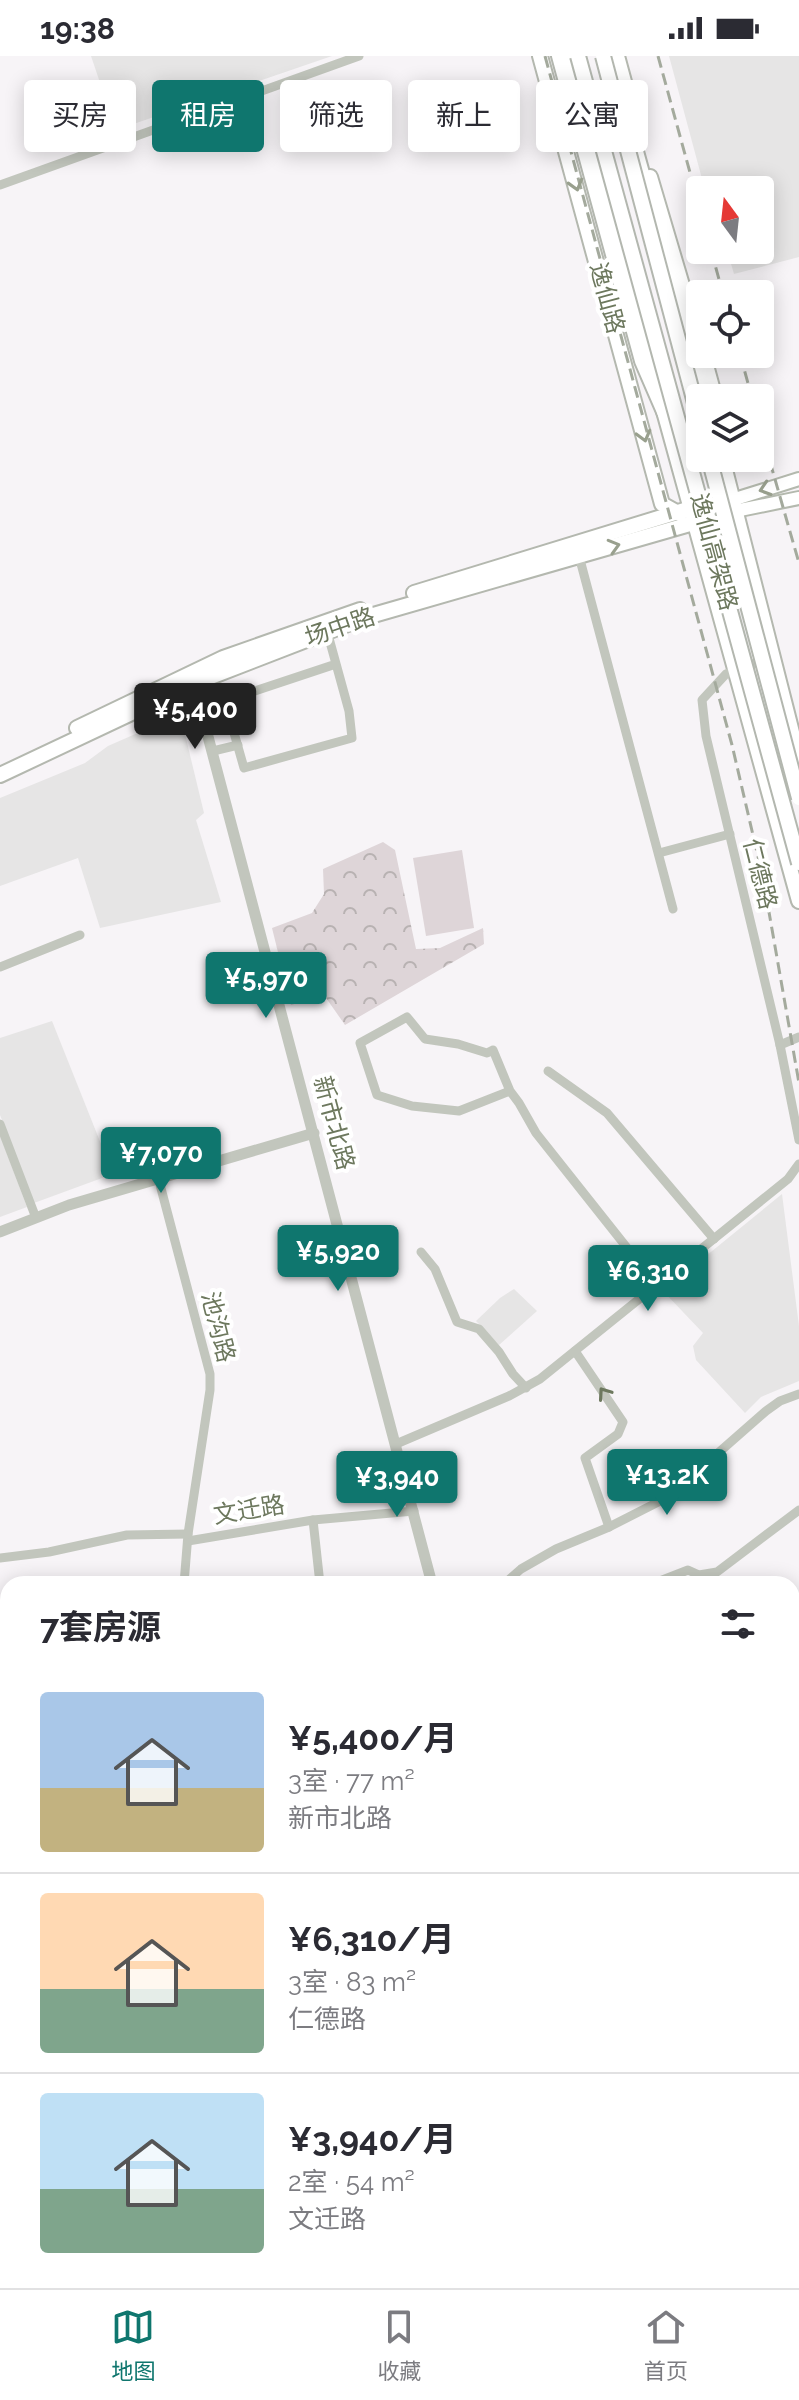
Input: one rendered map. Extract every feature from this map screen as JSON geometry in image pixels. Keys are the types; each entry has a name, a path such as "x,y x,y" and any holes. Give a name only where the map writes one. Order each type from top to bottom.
{"main road":[{"name":"逸仙路","path":"540,56 662,504 688,514"},
{"path":"559,56 642,361 665,414"},
{"name":"逸仙路","path":"567,56 665,414 688,514 775,808 799,901"},
{"name":"逸仙高架路","path":"578,56 799,863"},
{"path":"602,56 624,108 700,384"},
{"path":"602,56 693,384"},
{"path":"602,56 690,384"},
{"path":"617,56 686,297"},
{"name":"逸仙高架路","path":"722,472 799,798"},
{"path":"723,472 799,760"},
{"path":"734,505 799,479"},
{"path":"688,514 799,498"},
{"name":"场中路","path":"0,765 193,678 363,618 579,556 688,514"},
{"name":"场中路","path":"0,775 193,678 223,658 330,619 688,514"}],"street":[{"path":"0,185 359,56"},
{"path":"579,556 673,909"},
{"path":"327,631 349,711 352,738 244,768 225,701 336,664"},
{"name":"仁德路","path":"771,657 726,674 702,700 706,736 780,1045 799,1140"},
{"name":"新市北路","path":"193,678 430,1576"},
{"path":"213,751 238,745"},
{"path":"659,853 730,834"},
{"path":"0,967 80,935"},
{"path":"510,1091 459,1111 412,1106 377,1095 360,1043 407,1017 425,1039 487,1053 493,1050 510,1091 536,1133 628,1249 661,1281"},
{"path":"780,1045 799,1037"},
{"path":"548,1071 607,1113 714,1239"},
{"path":"0,1124 36,1218"},
{"path":"0,1232 69,1205 314,1133"},
{"path":"396,1444 526,1388 788,1179 799,1164"},
{"name":"池沟路","path":"158,1177 210,1374 185,1576"},
{"path":"421,1252 435,1269 457,1322 479,1329 526,1388"},
{"path":"575,1351 623,1422 618,1434 585,1458 609,1527"},
{"path":"513,1576 545,1554 609,1527 668,1497 766,1411 780,1401 799,1394"},
{"path":"673,1576 688,1570 699,1575 717,1572 799,1510"},
{"name":"文迁路","path":"0,1558 49,1552 127,1535 188,1537 313,1520 414,1511"},
{"path":"313,1520 319,1576"}],"shaded area":[{"path":"91,56 332,56 262,80 152,80 152,118 136,123 136,80 99,80"},
{"path":"669,56 799,56 799,257 774,264 774,176 701,176"},
{"path":"731,264 772,264 734,274"},
{"path":"174,717 183,726 204,813 196,820 221,902 100,928 78,858 0,886 0,798 85,763 108,746"},
{"path":"52,1021 113,1174 34,1203 0,1115 0,1038"},
{"path":"0,1135 27,1207 0,1217"},
{"path":"782,1194 799,1326 799,1381 761,1397 745,1413 696,1360 693,1346 703,1333 663,1291"},
{"path":"514,1289 537,1311 499,1345 476,1321"}],"green space":[{"path":"383,842 395,850 416,949 440,948 483,928 484,944 345,1025 324,995 291,1005 272,928 312,913 324,894 323,869"},
{"path":"462,850 474,928 426,936 413,858"}],"railway":[{"path":"545,56 732,745 763,878 799,1083"},
{"path":"658,56 691,176"},
{"path":"715,264 719,280"},
{"path":"744,368 748,384"},
{"path":"773,472 799,563"}]}
